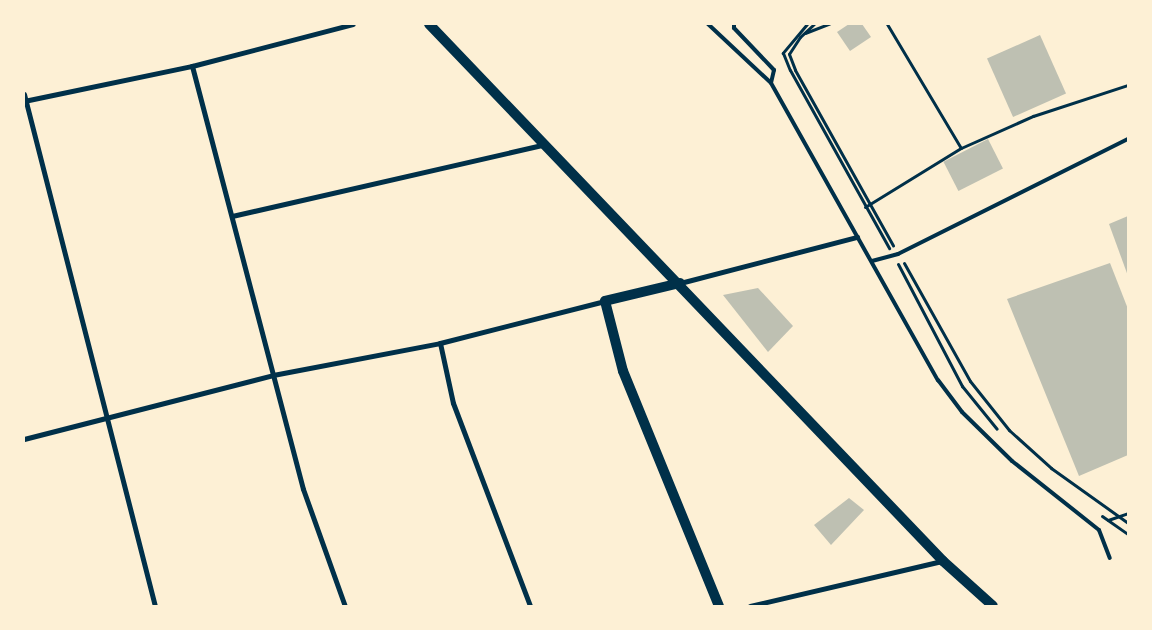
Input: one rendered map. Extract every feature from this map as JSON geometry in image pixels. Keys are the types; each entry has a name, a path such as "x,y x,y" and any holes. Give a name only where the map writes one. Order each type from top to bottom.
{"main road":[{"path":"429,24 680,283 943,561 993,606"},
{"path":"680,283 605,300 623,371 719,606"}],"street":[{"path":"24,100 192,66 352,24"},
{"path":"192,66 303,489 345,606"},
{"path":"24,94 155,606"},
{"path":"232,216 546,144"},
{"path":"680,283 857,237"},
{"path":"24,439 272,376 440,343 605,300"},
{"path":"440,343 453,403 530,606"},
{"path":"750,606 943,561"}],"lane":[{"path":"708,24 771,82 938,380 962,412 1012,460 1099,530 1110,558"},
{"path":"734,24 734,28 774,70 771,82"},
{"path":"872,261 896,254 1128,139"}],"path":[{"path":"807,24 793,38 783,53 790,70 865,207 944,330 970,381 1010,430 1051,468 1128,523"},
{"path":"814,24 803,34 789,54 795,70 870,203 962,386 999,432"},
{"path":"793,38 829,24"},
{"path":"887,24 961,148"},
{"path":"865,207 961,148 1033,116 1128,85"},
{"path":"1108,520 1121,518 1128,514"},
{"path":"1100,515 1128,534"}],"building":[{"path":"849,24 862,24 871,37 850,51 837,32"},
{"path":"1040,35 1066,93 1013,117 987,59"},
{"path":"988,139 1003,168 958,191 943,162"},
{"path":"1128,216 1128,276 1109,224"},
{"path":"1110,263 1128,309 1128,455 1079,476 1007,299"},
{"path":"758,288 793,326 768,352 723,295"},
{"path":"849,498 864,510 831,545 814,525"}]}
